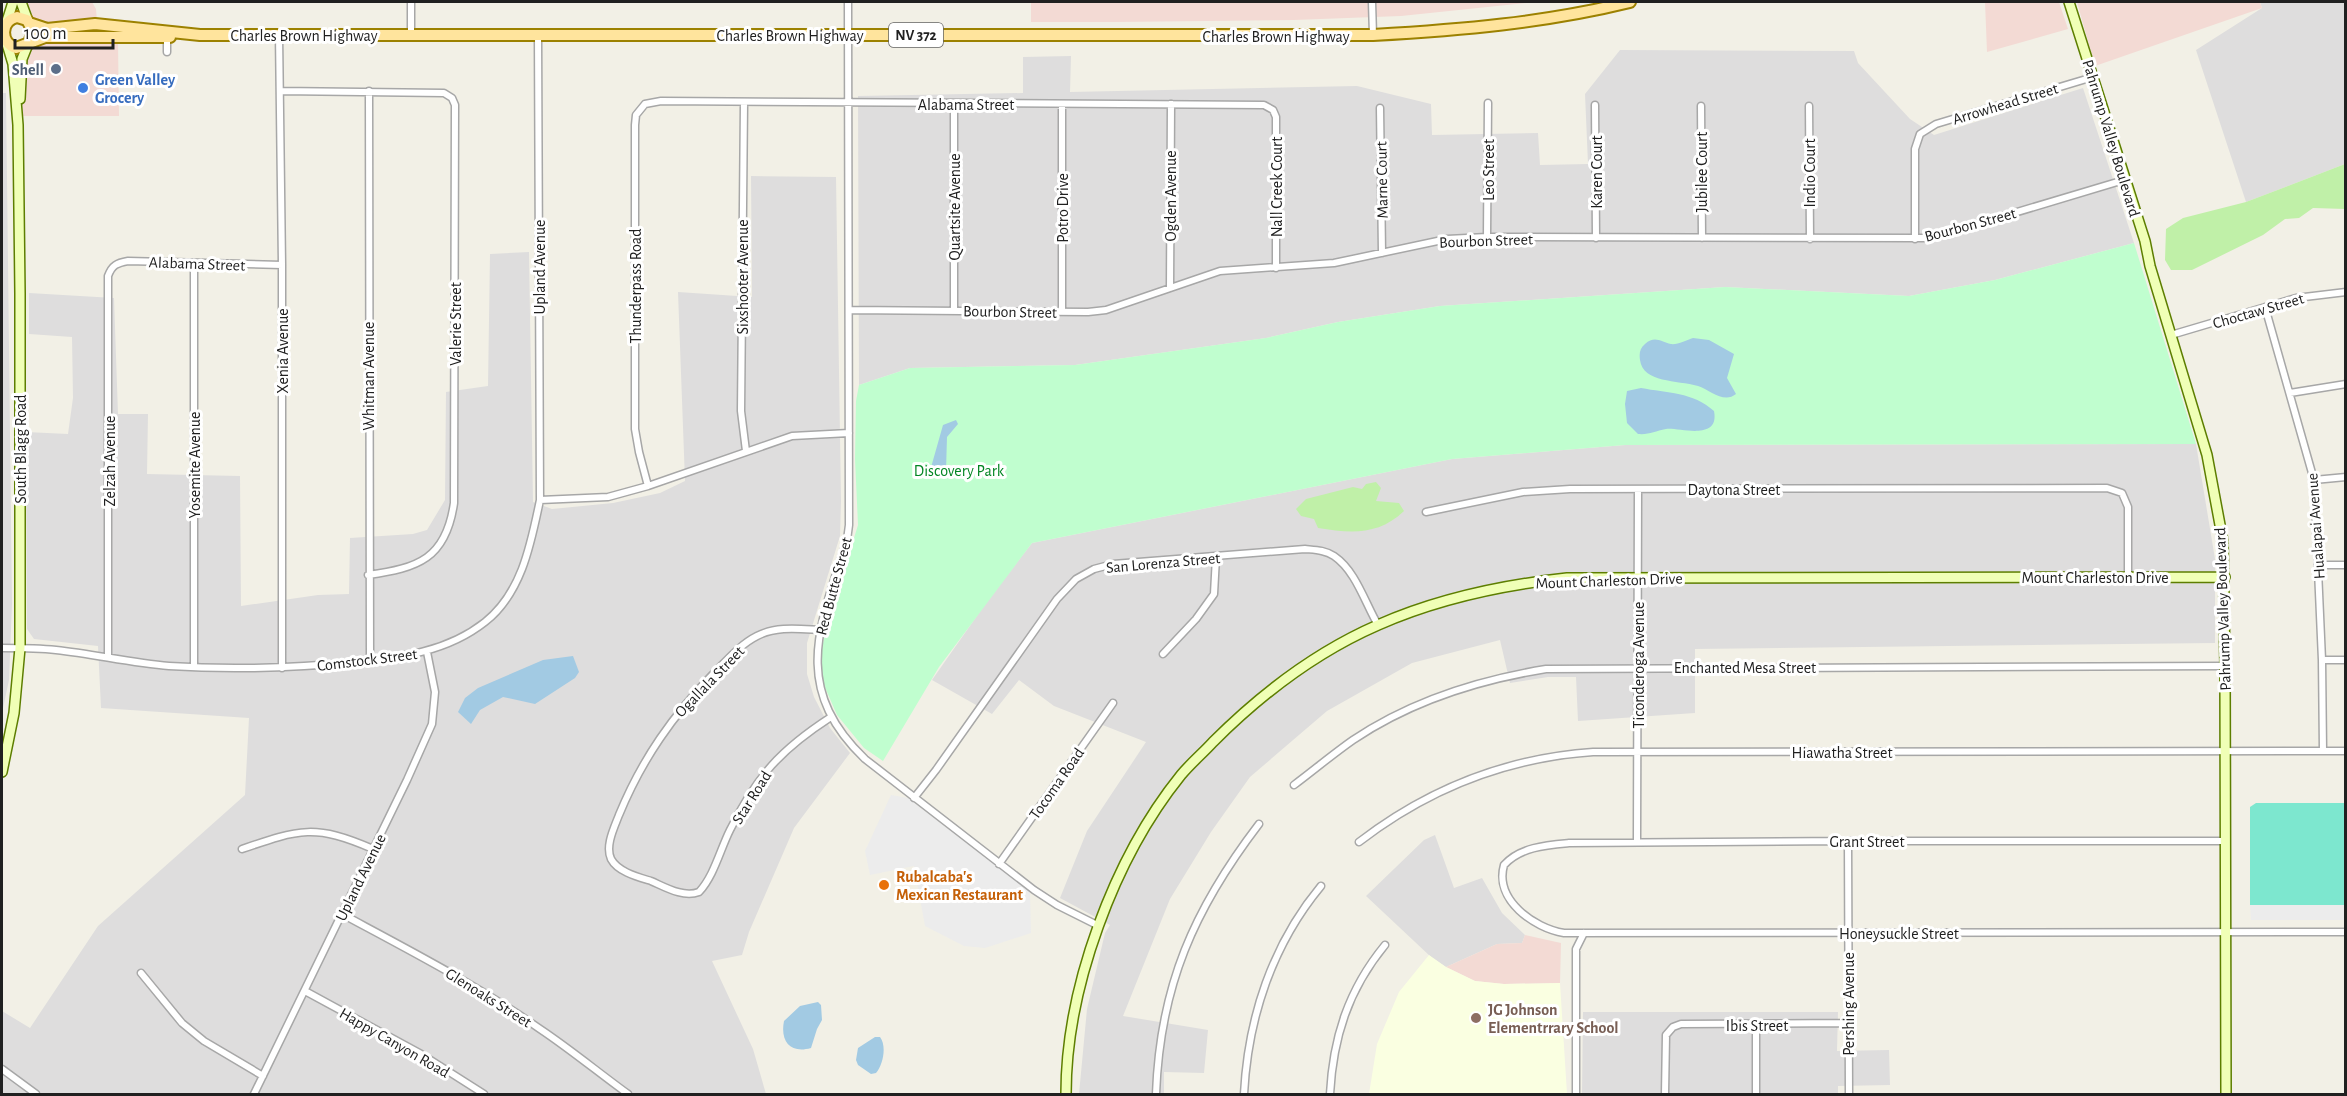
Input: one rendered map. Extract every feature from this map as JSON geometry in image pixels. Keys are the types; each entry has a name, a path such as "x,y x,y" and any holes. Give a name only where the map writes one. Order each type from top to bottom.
{"main road":[{"path":"5,43 2,33 13,2"},
{"path":"21,2 33,33 28,44"},
{"name":"Charles Brown Highway","path":"28,44 48,36 167,34 1372,35 1530,22 1591,6 1630,2"},
{"name":"Pahrump Valley Boulevard","path":"2069,2 2145,241 2150,266 2213,481 2223,541 2226,750 2226,1095"},
{"name":"NV 372","path":"5,23 17,17 28,22"},
{"name":"Charles Brown Highway","path":"28,22 37,27 50,29 95,24 167,34"},
{"name":"NV 372","path":"5,43 16,48 28,44"},
{"name":"South Blagg Road","path":"2,772 14,713 20,648 18,125 14,64 5,43"},
{"name":"South Blagg Road","path":"18,125 22,59 28,44"},
{"name":"Mount Charleston Drive","path":"1066,1095 1069,1052 1078,1001 1099,926 1124,866 1142,834 1182,775 1240,716 1312,661 1378,625 1461,595 1510,585 1567,578 2225,577"}],"street":[{"path":"411,2 411,35"},
{"name":"Red Butte Street","path":"848,2 849,433 847,540 820,630 817,650 818,680 824,703 851,746 914,798 999,864 1057,905 1099,926"},
{"path":"1372,2 1372,35"},
{"path":"167,34 167,52"},
{"name":"Upland Avenue","path":"538,34 540,500"},
{"name":"Xenia Avenue","path":"279,35 282,265 282,668"},
{"name":"Arrowhead Street","path":"1915,239 1915,149 1920,134 1936,124 2093,77"},
{"path":"280,91 369,91"},
{"name":"Valerie Street","path":"368,575 412,567 432,554 443,540 450,525 454,503 455,105 453,98 444,93 369,91"},
{"name":"Whitman Avenue","path":"369,91 368,575 370,660"},
{"name":"Thunderpass Road","path":"648,486 635,429 635,125 636,116 641,107 653,101 661,101"},
{"name":"Alabama Street","path":"661,101 1253,104 1271,108"},
{"name":"Sixshooter Avenue","path":"744,103 741,411 746,451"},
{"name":"Leo Street","path":"1488,103 1488,237"},
{"name":"Quartsite Avenue","path":"954,104 954,310"},
{"name":"Potro Drive","path":"1062,104 1062,312"},
{"name":"Ogden Avenue","path":"1170,288 1171,104"},
{"name":"Karen Court","path":"1595,105 1596,238"},
{"name":"Jubilee Court","path":"1701,106 1702,238"},
{"name":"Indio Court","path":"1809,106 1810,239"},
{"name":"Nall Creek Court","path":"1271,108 1276,117 1276,268"},
{"name":"Marne Court","path":"1380,108 1382,253"},
{"name":"Bourbon Street","path":"849,310 1062,312 1106,310 1220,271 1334,263 1447,239 1488,237 1915,239 1937,236 2124,180"},
{"name":"Alabama Street","path":"113,266 128,261 282,265"},
{"name":"Yosemite Avenue","path":"194,264 194,667"},
{"name":"Zelzah Avenue","path":"108,657 108,276 113,266"},
{"name":"Choctaw Street","path":"2171,335 2305,296 2346,292"},
{"name":"Hualapai Avenue","path":"2265,307 2314,480 2322,660 2323,751"},
{"path":"2290,393 2346,384"},
{"path":"540,500 608,497 648,486 792,436 849,433"},
{"path":"2314,480 2346,477"},
{"name":"Daytona Street","path":"1426,512 1539,491 2108,488 2122,493 2128,507 2128,577"},
{"name":"Ticonderoga Avenue","path":"1637,841 1638,489"},
{"name":"Comstock Street","path":"2,648 56,650 167,666 282,668 428,652 466,635 486,622 504,601 525,564 540,500"},
{"name":"San Lorenza Street","path":"914,798 1057,599 1076,579 1094,569 1113,564 1305,549 1328,553 1341,562 1353,578 1378,625"},
{"path":"1163,654 1196,619 1214,594 1216,557"},
{"path":"2318,565 2346,565"},
{"name":"Ogallala Street","path":"693,894 685,894 625,871 615,865 609,853 614,828 637,776 685,702 742,646 755,637 780,629 820,630"},
{"name":"Upland Avenue","path":"254,1095 432,724 435,692 428,652"},
{"path":"2322,660 2346,660"},
{"name":"Enchanted Mesa Street","path":"1294,785 1352,740 1384,722 1443,695 1475,684 1546,669 2225,666"},
{"name":"Tocoma Road","path":"999,864 1113,703"},
{"name":"Star Road","path":"693,894 704,886 749,793 765,772 792,744 831,717"},
{"name":"Hiawatha Street","path":"1359,842 1435,793 1487,772 1524,761 1564,754 2346,751"},
{"path":"1156,1095 1162,1031 1184,951 1207,900 1230,863 1259,824"},
{"path":"242,849 292,833 308,831 330,833 373,849"},
{"name":"Pershing Avenue","path":"1848,840 1849,1095"},
{"name":"Grant Street","path":"1511,858 1543,846 1637,841 2226,841"},
{"name":"Honeysuckle Street","path":"1511,858 1504,865 1503,882 1510,896 1522,914 1537,925 1551,931 1584,933 2346,932"},
{"path":"1244,1095 1248,1050 1264,986 1293,925 1321,886"},
{"name":"Glenoaks Street","path":"342,914 501,1003 541,1029 628,1095"},
{"path":"1576,1095 1576,949 1584,933"},
{"path":"1330,1095 1334,1052 1343,1020 1360,980 1385,945"},
{"path":"141,973 182,1023 204,1041 263,1076"},
{"name":"Happy Canyon Road","path":"305,991 421,1054 484,1095"},
{"name":"Ibis Street","path":"1665,1095 1664,1043 1668,1032 1681,1024 1849,1023"},
{"path":"1756,1025 1756,1095"},
{"path":"2,1070 26,1092 36,1095"}],"shaded area":[{"path":"23,2 92,2 96,9 97,22 59,26 34,23"},
{"path":"1031,2 1536,2 1401,16 1294,20 1031,22"},
{"path":"1985,2 2059,2 2068,29 1987,52"},
{"path":"2077,2 2260,2 2262,8 2095,66"},
{"path":"2260,2 2345,2 2345,164 2246,202 2196,50 2262,8"},
{"path":"42,40 95,40 118,43 119,116 21,116 24,60 28,50"},
{"path":"1620,50 1854,51 1858,63 1910,119 1934,135 2083,88 2134,243 1995,280 1909,296 1725,287 1440,306 1338,322 1266,338 1075,365 910,368 859,385 858,96 1023,93 1023,57 1071,56 1070,92 1357,86 1431,104 1432,135 1538,133 1540,165 1588,164 1585,94"},
{"path":"2,93 6,93 12,604 9,680 2,713"},
{"path":"751,176 836,177 840,536 807,643 807,674 814,697 830,728 850,753 794,828 749,932 742,955 712,961 753,1049 766,1094 2,1094 2,1011 30,1028 98,926 245,795 249,718 101,708 98,646 34,639 27,629 26,432 68,434 73,398 72,337 29,334 29,293 114,298 118,414 148,414 147,474 240,476 241,606 318,595 349,594 350,538 413,534 427,530 445,500 446,392 488,386 490,254 529,252 533,502 552,509 613,503 660,493 685,481 678,292 752,297"},
{"path":"2196,444 2215,559 2215,643 1695,649 1695,713 1578,721 1576,677 1548,677 1510,683 1500,640 1412,663 1327,711 1250,777 1211,832 1170,899 1123,1016 1208,1030 1204,1073 1164,1072 1164,1094 1079,1094 1087,1009 1105,933 1110,925 1060,898 1087,831 1146,742 1054,706 1019,680 992,714 932,680 988,600 1032,543 1452,459 1625,445"},
{"path":"891,795 908,798 1030,892 1031,933 985,948 964,946 925,926 914,866 870,875 865,851"},
{"path":"1435,835 1454,888 1482,878 1502,913 1525,935 1522,943 1497,944 1446,967 1431,957 1366,896 1424,840"},
{"path":"2250,905 2345,905 2345,920 2251,920"},
{"path":"1525,935 1561,943 1560,983 1504,984 1475,981 1446,967 1497,944 1522,943"},
{"name":"JG Johnson Elementrrary School","path":"1429,955 1446,967 1475,981 1504,984 1560,983 1567,1094 1369,1094 1377,1044 1399,992"},
{"path":"1583,1012 1838,1012 1837,1051 1889,1050 1890,1085 1838,1086 1838,1094 1582,1094"}],"green space":[{"path":"2345,164 2345,209 2313,208 2299,218 2285,219 2263,235 2192,270 2171,270 2165,260 2166,229 2183,218 2246,202"},
{"name":"Discovery Park","path":"2134,243 2196,444 1625,445 1452,459 1032,543 939,667 883,761 864,748 837,715 817,669 828,622 858,525 855,459 856,401 859,385 910,368 1075,365 1266,338 1338,322 1440,306 1725,287 1909,296 1995,280"},
{"path":"1376,482 1381,488 1376,501 1399,503 1404,511 1374,529 1341,531 1318,528 1314,519 1301,516 1296,509 1306,499 1353,487 1362,489 1366,484"},
{"path":"2256,803 2345,803 2345,905 2250,905 2250,807"}],"water":[{"path":"1693,338 1709,340 1734,354 1727,378 1736,394 1727,398 1722,397 1698,386 1654,377 1642,367 1640,351 1649,341 1658,340 1673,344"},
{"path":"1641,388 1679,394 1706,405 1714,411 1714,421 1711,427 1697,431 1666,429 1638,434 1627,423 1625,404 1627,391"},
{"path":"956,420 958,424 947,437 946,471 930,471 943,425"},
{"path":"573,656 579,672 575,678 535,704 503,697 480,710 471,724 458,712 465,698 478,688 543,660"},
{"path":"818,1002 821,1005 822,1020 811,1048 792,1047 785,1040 784,1021 800,1006"},
{"path":"875,1037 880,1037 882,1041 883,1055 878,1070 871,1074 858,1065 856,1060 858,1048"}],"place":[{"name":"Shell","path":"56,69"},
{"name":"Green Valley Grocery","path":"83,88"},
{"name":"Rubalcaba's Mexican Restaurant","path":"884,885"},
{"name":"JG Johnson Elementrrary School","path":"1476,1018"}]}
